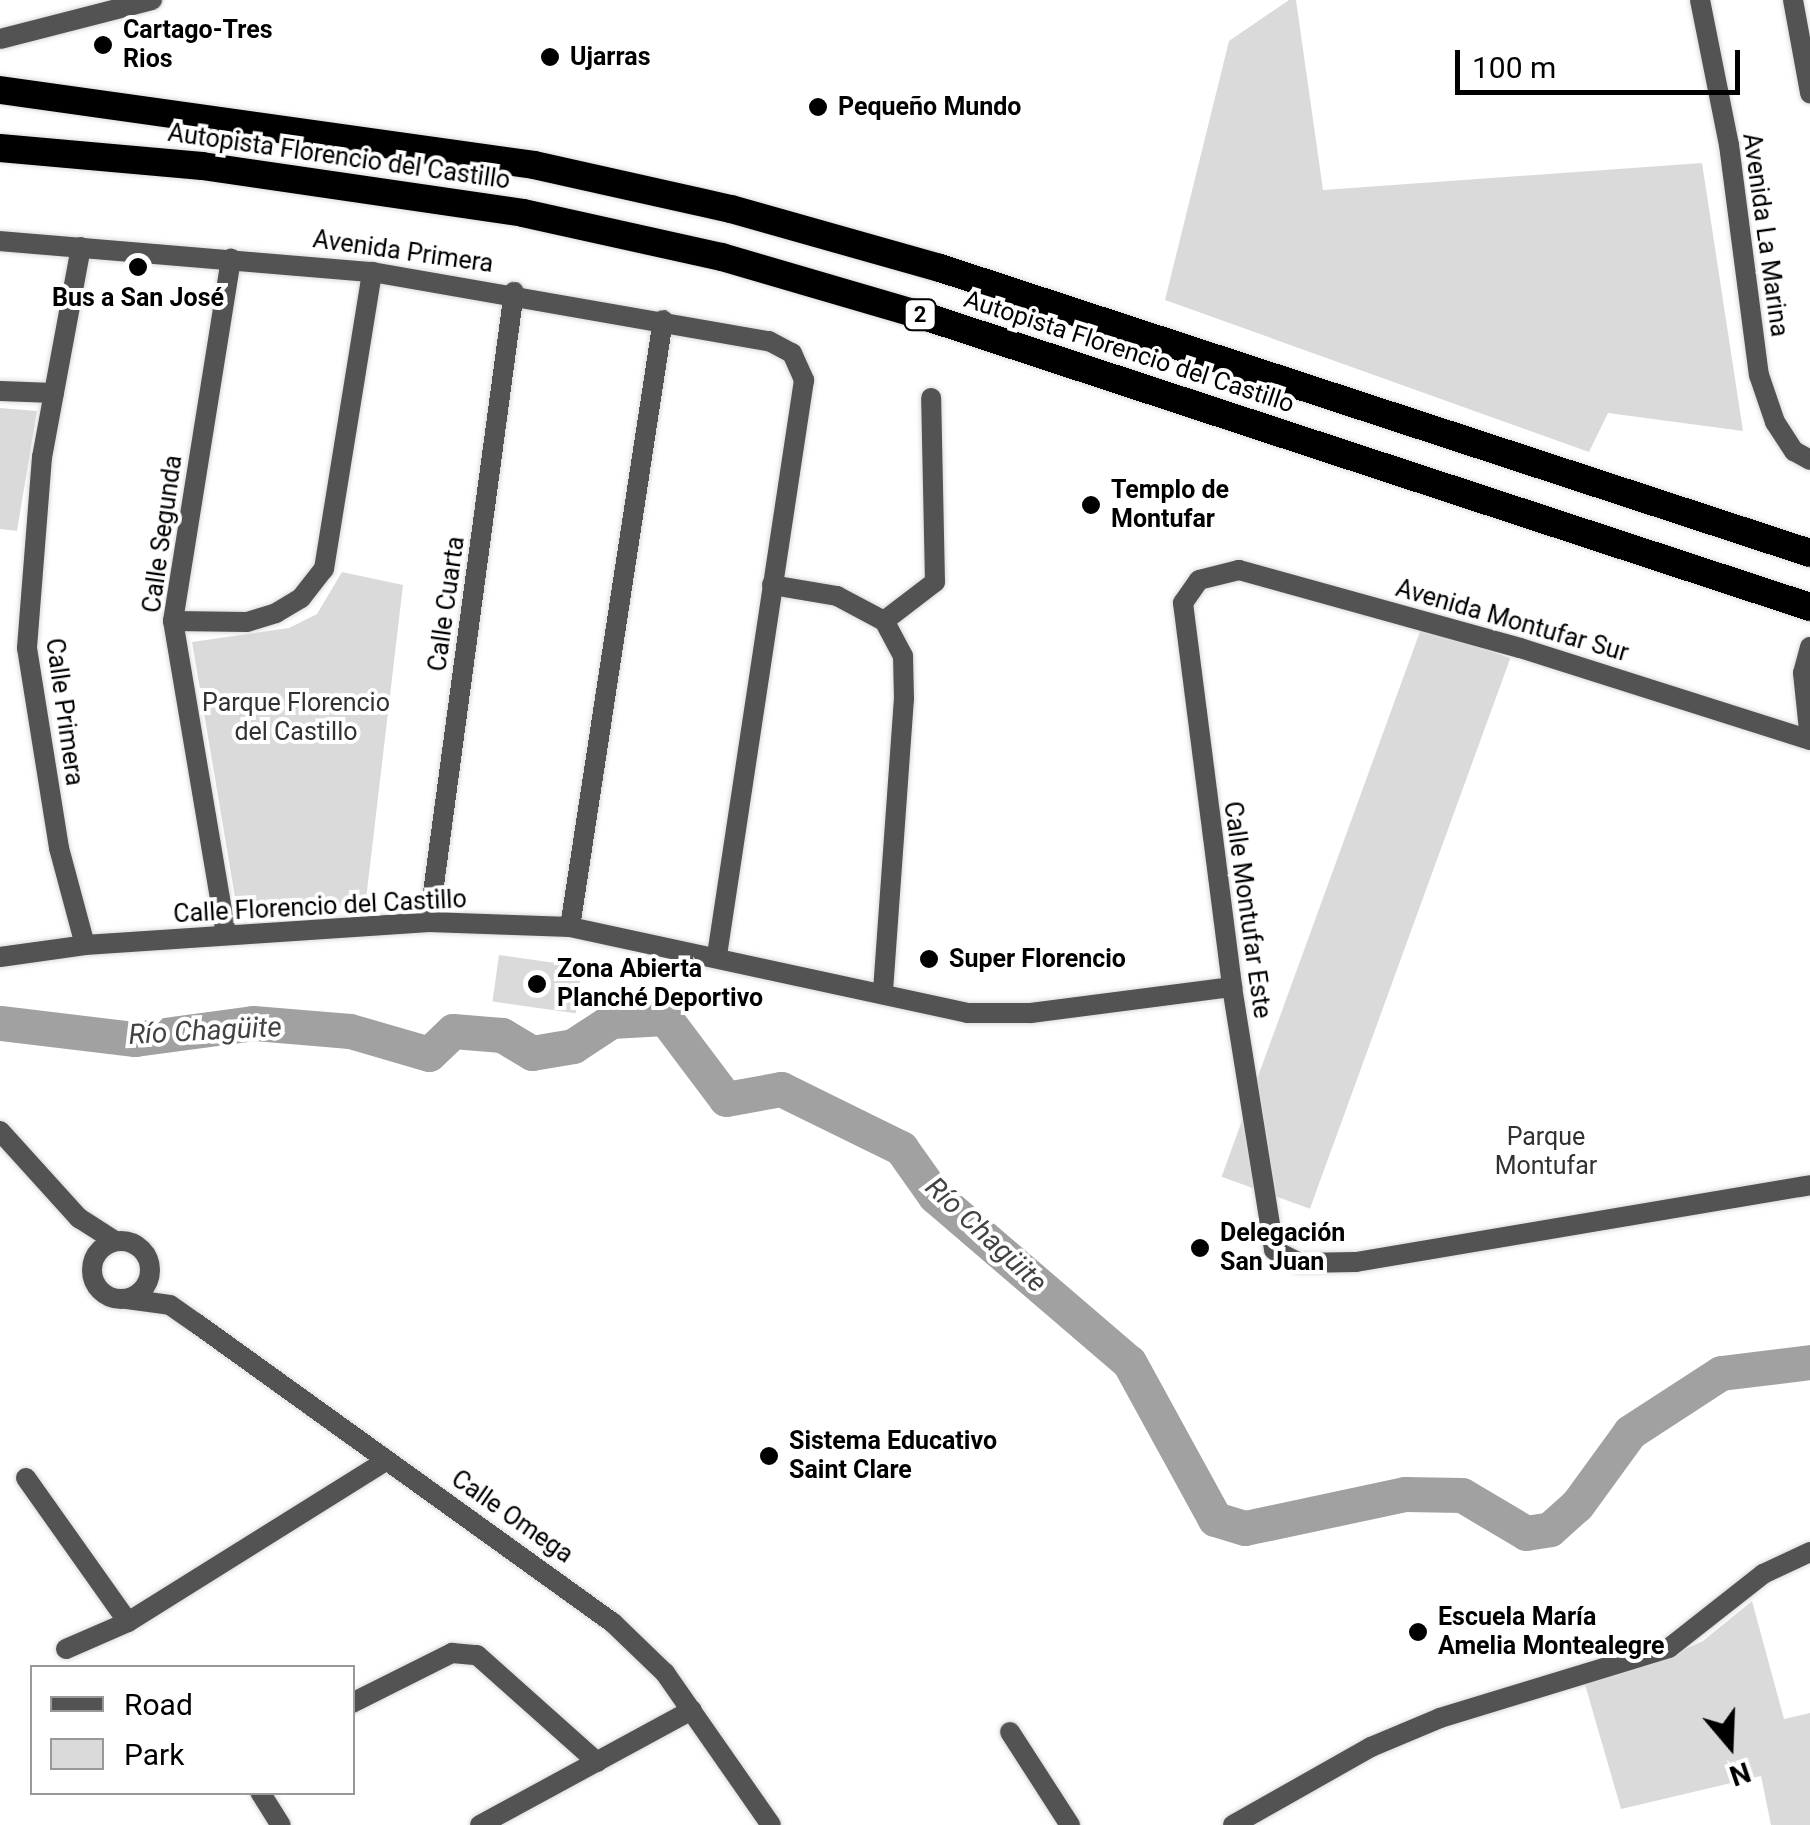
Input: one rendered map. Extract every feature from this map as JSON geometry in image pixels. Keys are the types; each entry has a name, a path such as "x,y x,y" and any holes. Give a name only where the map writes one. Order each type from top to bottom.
{"highway":[{"name":"Autopista Florencio del Castillo","path":"0,90 534,166 730,209 940,268 1810,553"},
{"name":"Autopista Florencio del Castillo","path":"0,148 202,166 523,213 722,257 1022,348 1810,607"}],"street":[{"path":"0,39 149,0"},
{"name":"Avenida La Marina","path":"1700,0 1729,145 1759,375 1775,422 1794,452 1810,460"},
{"path":"1793,0 1810,93"},
{"name":"Avenida Primera","path":"0,241 372,272 514,292 769,341 792,353 804,380 772,585"},
{"name":"Calle Primera","path":"81,247 54,393 28,588 27,648 60,848 85,945"},
{"name":"Calle Segunda","path":"226,934 174,621 230,259"},
{"path":"174,621 248,622 276,613 301,598 324,569 372,272"},
{"name":"Calle Cuarta","path":"428,922 514,292"},
{"path":"570,927 663,320"},
{"path":"0,391 54,393"},
{"path":"884,621 935,582 931,398"},
{"name":"Avenida Montufar Sur","path":"1199,580 1239,570 1557,659 1810,740"},
{"name":"Calle Montufar Este","path":"1199,580 1183,603 1183,624 1232,987 1274,1250 1299,1262 1356,1262 1810,1185"},
{"path":"717,955 772,585 838,596 884,621 903,656 904,698 882,991"},
{"path":"1810,647 1804,673 1810,740"},
{"name":"Calle Florencio del Castillo","path":"0,957 85,945 428,922 570,927 717,955 967,1013 1031,1013 1232,987"},
{"path":"0,1131 79,1218 116,1241 137,1245 150,1273 143,1290 127,1299 100,1290 79,1218"},
{"path":"93,1262 116,1241"},
{"name":"Calle Omega","path":"150,1273 170,1305 614,1624 666,1673 770,1825"},
{"name":"Calle Omega","path":"127,1299 170,1305"},
{"path":"66,1649 128,1622 386,1460"},
{"path":"26,1478 128,1622"},
{"path":"1233,1825 1372,1747 1440,1718 1669,1648 1763,1574 1810,1552"},
{"path":"355,1701 452,1652 477,1655 597,1762"},
{"path":"480,1825 692,1710"},
{"path":"1010,1732 1070,1825"},
{"path":"262,1795 281,1825"}],"green space":[{"path":"1289,0 1296,0 1323,190 1702,163 1743,431 1608,413 1589,452 1165,300 1229,41"},
{"path":"0,408 37,411 17,531 0,529"},
{"name":"Parque Florencio del Castillo","path":"342,572 403,585 365,908 237,909 192,642 289,628 317,614"},
{"path":"1422,626 1510,658 1310,1209 1222,1177"},
{"name":"Zona Abierta Planché Deportivo","path":"499,955 582,967 576,1013 492,1002"},
{"path":"1752,1601 1784,1719 1810,1713 1810,1825 1771,1825 1761,1776 1621,1809 1584,1681 1650,1665 1703,1641"}],"waterway":[{"name":"Río Chagüite","path":"0,1023 135,1039 253,1023 350,1031 429,1054 453,1031 502,1035 532,1053 573,1046 611,1021 665,1018 726,1099 781,1089 901,1148 935,1196 1129,1362 1215,1519 1245,1528 1405,1494 1462,1495 1526,1533 1550,1529 1577,1505 1630,1432 1721,1373 1810,1362"}],"place":[{"name":"Cartago-Tres Rios","path":"103,45"},
{"name":"Ujarras","path":"550,57"},
{"name":"Pequeño Mundo","path":"818,107"},
{"name":"Bus a San José","path":"138,267"},
{"name":"Templo de Montufar","path":"1091,505"},
{"name":"Super Florencio","path":"929,959"},
{"name":"Zona Abierta Planché Deportivo","path":"537,984"},
{"name":"Delegación San Juan","path":"1200,1248"},
{"name":"Sistema Educativo Saint Clare","path":"769,1456"},
{"name":"Escuela María Amelia Montealegre","path":"1418,1632"}],"park label":[{"name":"Parque Montufar","path":"1546,1152"}]}
